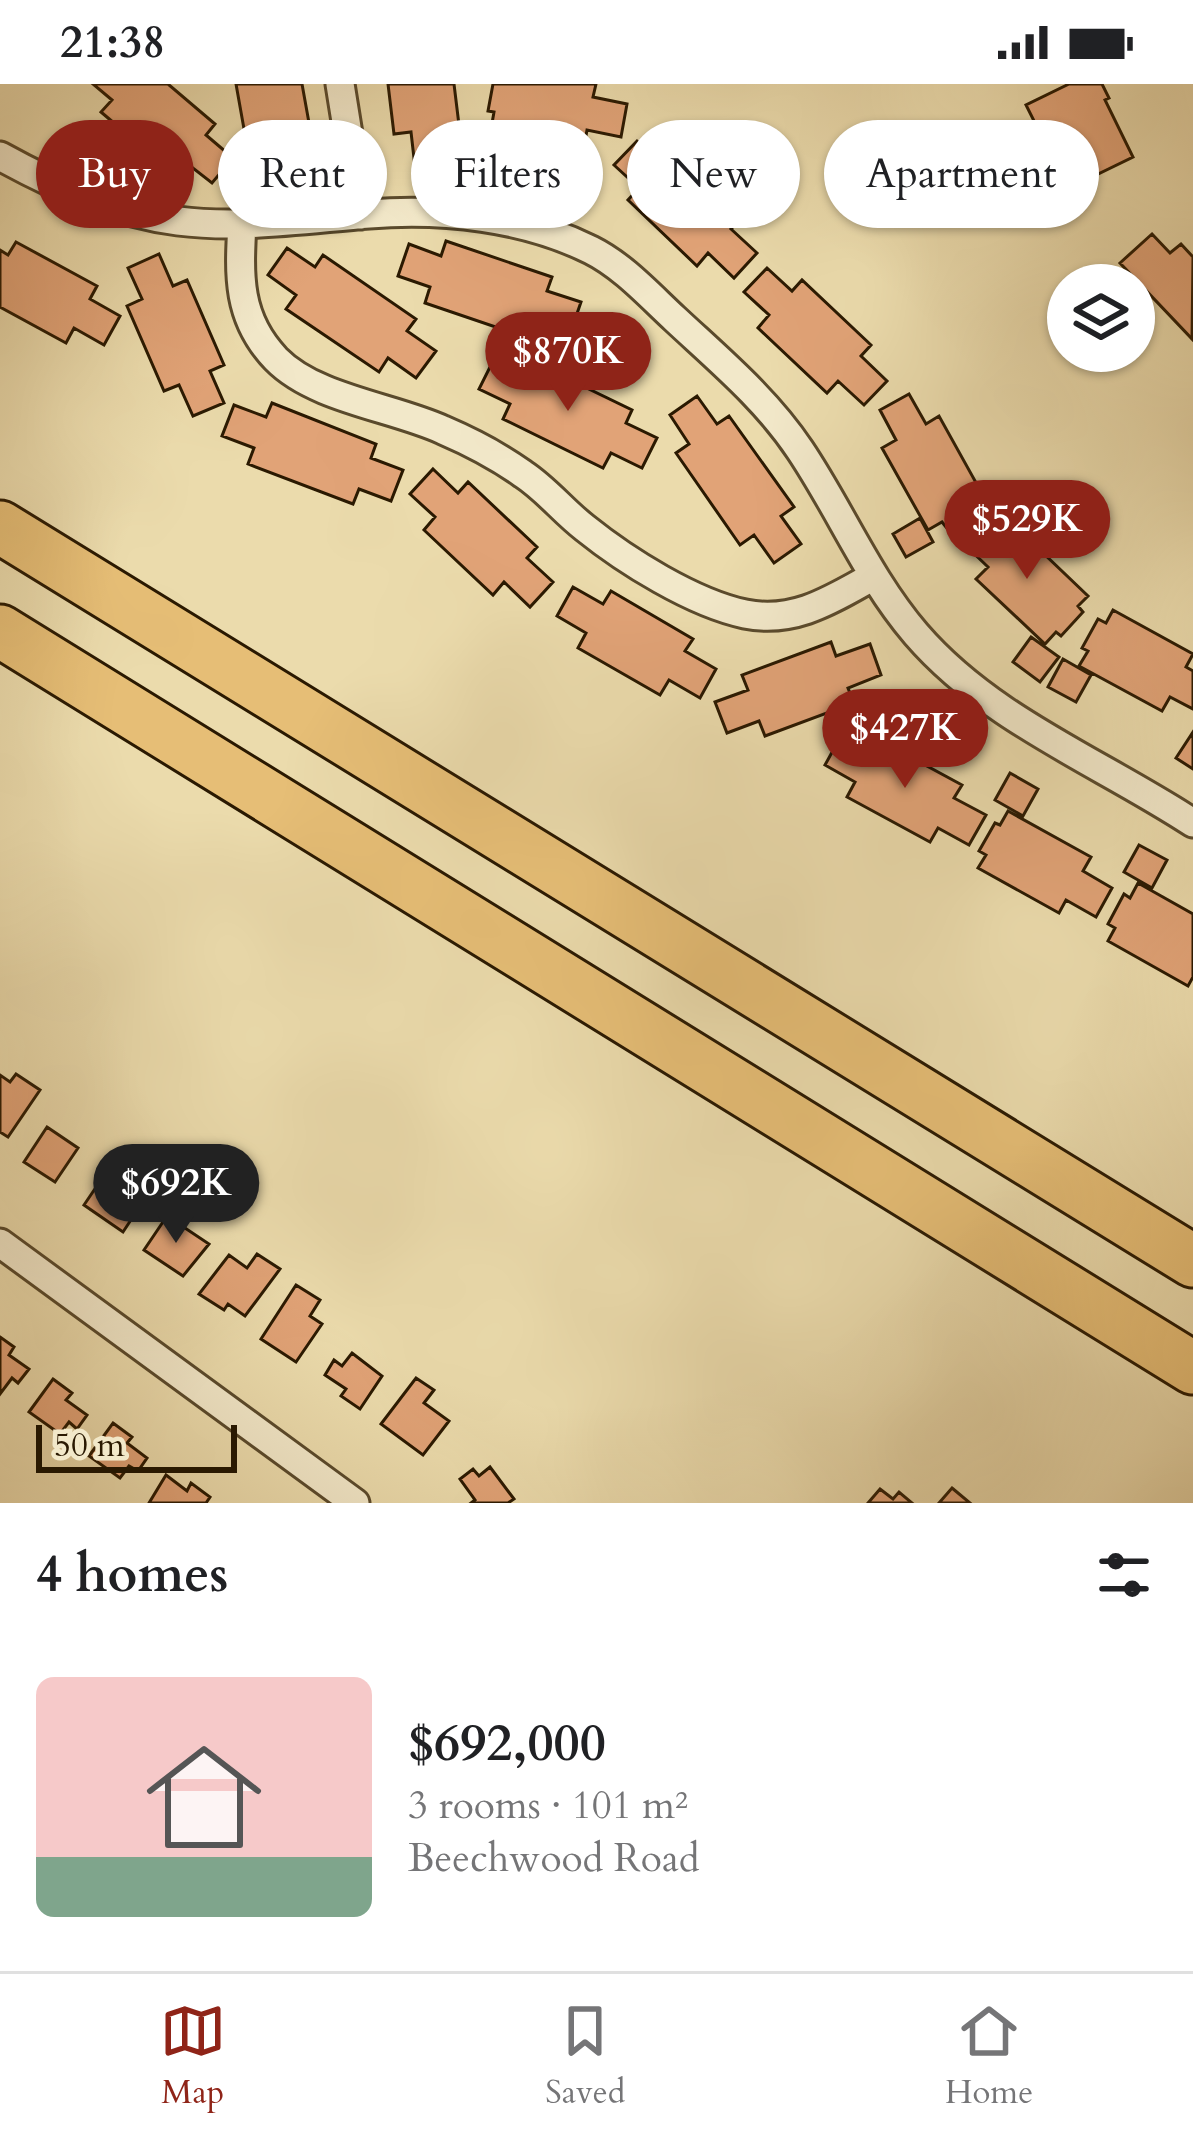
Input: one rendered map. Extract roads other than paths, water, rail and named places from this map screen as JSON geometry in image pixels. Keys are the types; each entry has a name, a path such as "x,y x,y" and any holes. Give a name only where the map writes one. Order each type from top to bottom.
{"highway":[{"path":"0,527 1193,1261"},
{"path":"0,631 1193,1368"}],"street":[{"path":"340,84 346,120"},
{"path":"0,156 86,197 133,213 218,223"},
{"path":"387,214 493,219 558,237 610,262 771,412 801,452 872,577 918,636 962,679 1006,712 1193,823"},
{"path":"242,228 238,283 243,307 266,346 295,375 439,428 489,452 527,476 624,556 712,604 747,614 805,613 872,577"},
{"path":"0,1243 355,1503"}]}
